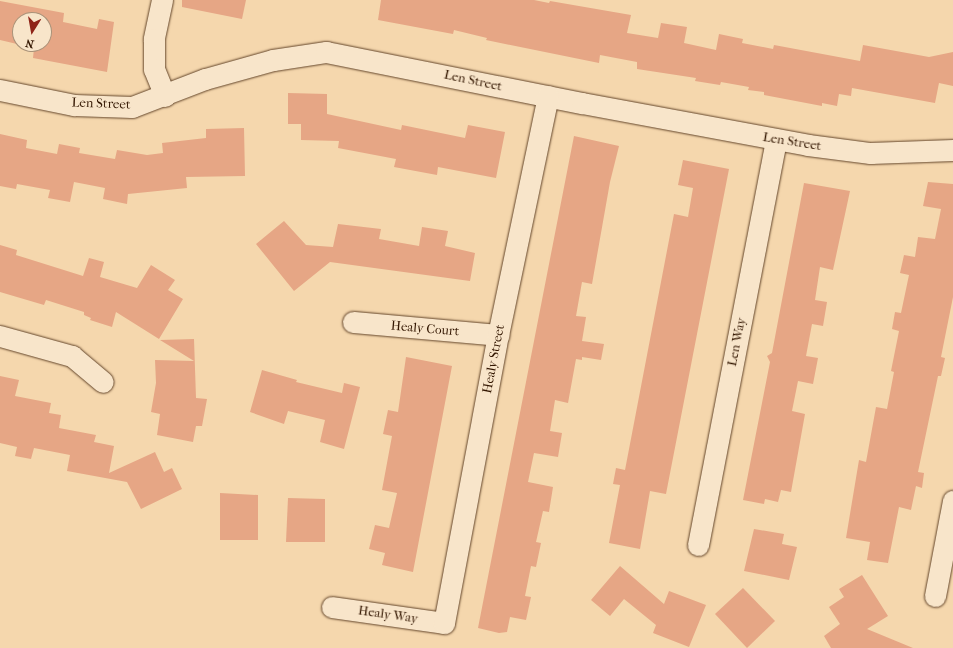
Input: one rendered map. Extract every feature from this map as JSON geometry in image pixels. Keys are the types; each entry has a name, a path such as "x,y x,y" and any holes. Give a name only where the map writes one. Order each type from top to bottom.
{"street":[{"path":"162,0 154,39 154,68 164,96"},
{"name":"Len Street","path":"0,90 93,106 132,107 205,79 273,60 326,52 776,139 870,153 953,150"},
{"name":"Healy Street","path":"444,623 498,335 548,96"},
{"name":"Len Way","path":"698,545 776,139"},
{"name":"Healy Court","path":"353,322 498,335"},
{"path":"0,336 72,356 103,382"},
{"path":"935,596 953,501"},
{"name":"Healy Way","path":"332,607 444,623"}],"building":[{"path":"182,0 246,0 242,19 182,7"},
{"path":"381,0 534,0 549,3 550,1 631,15 627,33 658,38 661,23 687,27 684,43 716,50 719,34 743,39 742,43 773,49 774,45 860,61 863,45 929,57 953,52 953,86 939,83 935,103 852,88 851,96 839,94 837,106 822,103 822,106 764,95 764,92 748,90 749,87 721,82 720,85 695,81 696,78 637,69 637,62 600,55 599,63 486,40 487,38 454,30 453,34 378,20"},
{"path":"0,1 64,13 63,22 97,29 99,19 114,22 107,72 33,58 34,52 52,52 52,12 12,12 12,43 0,40"},
{"path":"288,93 327,94 327,114 401,130 402,125 465,138 468,125 505,132 496,178 438,167 437,175 394,167 396,159 338,148 339,141 301,140 301,124 288,124"},
{"path":"244,128 245,176 186,177 187,188 128,194 127,204 103,199 105,188 74,182 70,202 48,198 50,190 17,184 16,189 0,186 0,134 27,140 26,148 57,154 59,144 80,148 79,153 115,159 117,150 147,155 163,153 162,143 206,138 206,129"},
{"path":"574,136 619,146 610,182 592,284 582,282 576,316 586,317 582,341 604,344 601,360 582,357 582,360 576,359 568,403 555,400 550,431 562,433 558,457 534,453 528,482 553,487 549,512 543,511 536,542 541,543 536,567 531,566 525,596 531,597 526,620 510,617 507,632 499,633 478,628"},
{"path":"683,160 729,169 666,494 650,491 640,549 609,543 620,485 613,484 616,468 625,470 674,214 688,217 693,188 678,185"},
{"path":"928,182 953,184 953,297 941,357 945,358 941,376 938,376 918,472 924,473 922,488 916,486 911,510 899,507 888,563 867,560 870,542 846,538 859,460 866,462 876,407 887,409 894,372 891,371 899,331 892,329 895,312 901,313 909,275 900,273 904,255 915,257 918,237 935,239 941,209 923,206"},
{"path":"804,183 850,191 833,270 820,267 815,300 827,302 823,326 812,324 806,356 818,358 813,384 798,381 792,411 805,414 791,492 781,490 778,502 765,499 764,504 743,500 770,362 767,356 772,353"},
{"path":"284,221 306,245 333,247 338,224 381,229 379,239 419,246 422,227 448,231 445,246 475,253 470,281 330,262 294,291 256,244"},
{"path":"0,245 17,250 16,255 83,276 89,258 104,262 100,277 137,288 151,265 175,280 168,290 183,299 159,339 116,312 112,327 90,320 91,318 84,315 84,312 46,300 44,305 0,292"},
{"path":"194,339 196,398 207,399 202,426 196,426 193,442 157,435 160,414 151,412 156,383 155,360 194,361 160,340"},
{"path":"406,357 452,366 413,572 382,565 385,553 369,549 375,525 389,528 397,493 382,490 392,436 383,434 388,410 398,412"},
{"path":"262,370 297,380 296,382 342,393 344,383 360,387 344,449 320,442 325,420 288,411 284,424 250,412"},
{"path":"0,376 19,380 15,396 51,403 49,413 61,415 59,428 96,435 94,442 114,446 109,473 155,452 164,472 172,468 182,489 141,509 127,482 67,471 70,455 34,448 31,459 15,456 17,447 0,443"},
{"path":"220,493 258,495 258,540 220,540"},
{"path":"288,498 325,499 325,542 286,542"},
{"path":"754,529 784,534 782,544 797,547 789,580 744,571"},
{"path":"620,566 664,604 669,591 706,605 689,647 653,633 656,625 624,599 610,616 591,600"},
{"path":"862,575 888,616 867,629 913,648 831,648 824,636 840,624 829,607 844,597 839,589"},
{"path":"743,588 775,621 747,648 715,614"}]}
